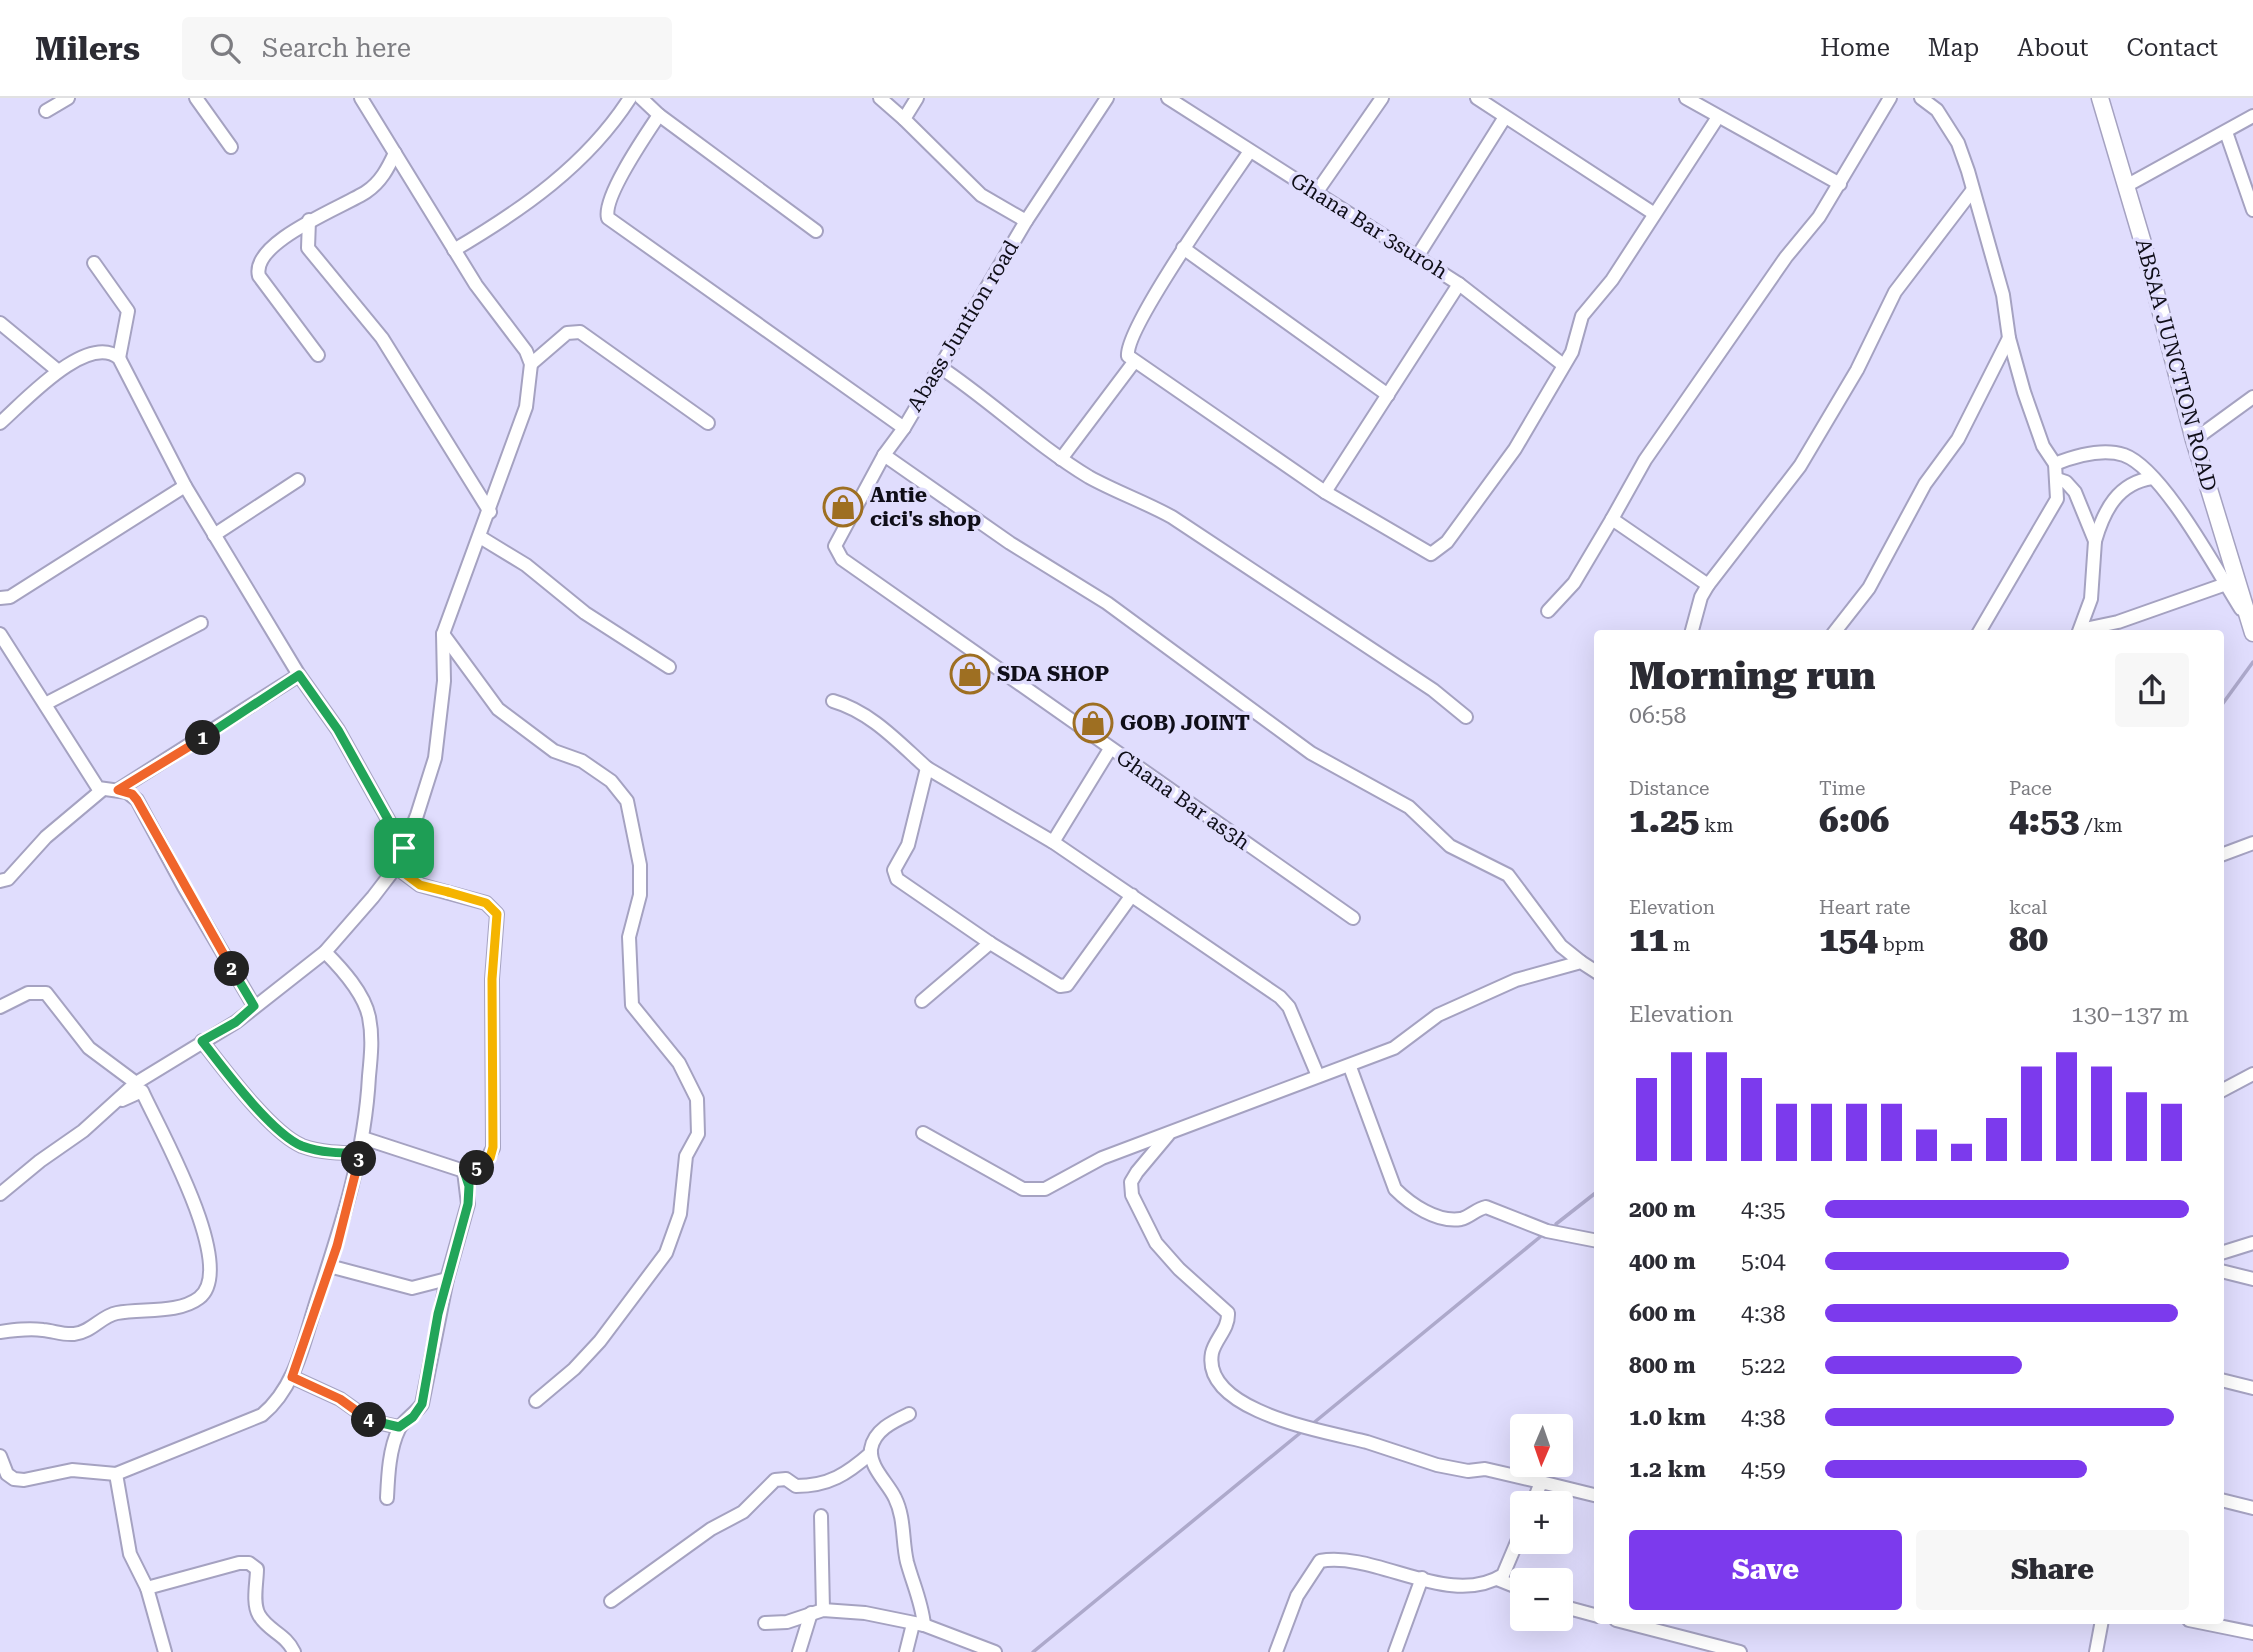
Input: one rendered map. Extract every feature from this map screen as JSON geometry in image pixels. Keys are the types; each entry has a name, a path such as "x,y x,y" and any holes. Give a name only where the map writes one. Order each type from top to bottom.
{"street":[{"path":"46,111 68,98"},
{"path":"196,98 231,147"},
{"path":"0,1194 40,1161 83,1131 135,1083 236,1022 325,952 396,867 404,848 438,742 444,666 443,634 490,512 526,407 531,364 526,351 454,250 361,98"},
{"path":"454,250 510,217 572,169 610,129 630,98"},
{"path":"642,98 659,115 816,230"},
{"path":"880,98 981,195 1026,221"},
{"path":"904,119 917,98"},
{"name":"Abass Juntion road","path":"842,559 835,547 837,540 884,455 904,428 1026,221 1107,98"},
{"name":"Ghana Bar 3suroh","path":"1168,98 1459,284 1562,364"},
{"path":"1316,193 1382,98"},
{"path":"1477,98 1653,213"},
{"path":"1686,98 1840,184"},
{"path":"1548,611 1574,583 1645,460 1840,184 1890,98"},
{"path":"1921,98 1937,110 1958,143 2003,295 2009,338 2043,446 2055,464 2057,479 2057,499 1980,630"},
{"name":"ABSAA JUNCTION ROAD","path":"2099,98 2126,186 2194,440 2251,627"},
{"path":"659,115 615,190 606,211 608,218 904,428"},
{"path":"2126,186 2253,116"},
{"path":"1417,257 1505,117"},
{"path":"1250,151 1183,248 1127,349 1134,362 1325,492 1426,554 1439,551 1515,449 1562,364 1572,352 1582,316 1589,303 1612,280 1653,213 1718,117"},
{"path":"2226,132 2253,210"},
{"path":"318,355 258,276 257,268 262,257 309,220 367,191 384,176 395,153"},
{"path":"1692,630 1701,597 1708,585 1800,466 1857,370 1895,292 1972,191"},
{"path":"309,220 308,248 382,338 490,512"},
{"path":"1183,248 1388,395"},
{"path":"94,263 128,311 119,358"},
{"path":"1325,492 1459,284"},
{"path":"0,323 57,370"},
{"path":"531,364 567,333 580,332 708,424"},
{"path":"1836,630 1869,588 1925,484 1958,439 2009,338"},
{"path":"0,423 57,370 101,349 111,351 119,358 214,535 299,675 338,730 404,848"},
{"path":"1061,459 1134,362"},
{"path":"940,367 985,398 1061,459 1125,496 1172,517 1433,690 1466,717"},
{"path":"2194,440 2253,397"},
{"path":"2055,464 2073,457 2108,453 2125,456 2152,478 2186,520 2251,627"},
{"path":"884,455 1010,543 1107,603 1311,753 1409,807 1450,846 1508,875 1561,946 1594,970"},
{"path":"2080,630 2091,598 2095,541 2108,507 2125,486 2136,480 2152,478"},
{"path":"2057,479 2066,482 2075,492 2095,541"},
{"path":"214,535 298,480"},
{"path":"0,598 10,597 186,486"},
{"path":"1612,519 1708,585"},
{"path":"480,537 526,565 585,613 669,667"},
{"name":"Ghana Bar as3h","path":"842,559 1353,918"},
{"path":"2087,630 2118,622 2226,584"},
{"path":"47,703 201,623"},
{"path":"0,634 47,703 74,754 102,790"},
{"path":"443,634 498,709 554,751 582,761 611,781 627,801 640,866 640,895 629,937 632,1005 678,1062 697,1099 698,1134 686,1156 680,1214 666,1253 600,1340 574,1369 536,1401"},
{"path":"118,790 299,675"},
{"path":"833,701 847,705 879,724 927,768 1054,842 1280,997 1289,1007 1318,1076"},
{"path":"1054,842 1110,749"},
{"path":"927,768 908,845 894,870 897,879 990,943 1060,986 1067,985 1132,895"},
{"path":"0,881 8,879 46,837 102,790 118,790 132,794 254,1006"},
{"path":"2224,854 2253,844"},
{"path":"363,1138 464,1171 484,1165 493,1147 492,979 497,914 486,903 420,885 396,867"},
{"path":"922,1000 990,943"},
{"path":"0,1456 6,1474 13,1479 24,1480 72,1470 116,1474 262,1415 272,1407 292,1377 330,1266 360,1153 372,1038 368,1014 341,968 325,952"},
{"path":"923,1133 1023,1189 1045,1189 1102,1158 1318,1076 1350,1067 1394,1048 1438,1015 1516,980 1581,962"},
{"path":"0,1007 27,993 46,993 89,1048 135,1083"},
{"path":"202,1041 279,1130 300,1145 326,1152 360,1153"},
{"path":"1350,1067 1395,1189 1407,1201 1419,1209 1461,1219 1486,1208 1547,1231 1594,1240"},
{"path":"2224,1089 2253,1074"},
{"path":"0,1332 25,1329 76,1334 90,1329 111,1314 186,1306 202,1297 209,1284 203,1220 142,1091 114,1103 99,1116"},
{"path":"1168,1135 1137,1172 1131,1182 1132,1195 1156,1243 1198,1288 1227,1314 1228,1321 1212,1353 1214,1370 1221,1387 1232,1397 1268,1415 1437,1465 1468,1471 1485,1469 1594,1495"},
{"path":"387,1498 388,1471 399,1427 413,1417 422,1404 447,1279 468,1204 469,1186 464,1171"},
{"path":"2224,1252 2253,1242"},
{"path":"330,1266 412,1288 447,1279"},
{"path":"2224,1272 2253,1279"},
{"path":"292,1377 340,1399 371,1421 399,1427"},
{"path":"2224,1381 2253,1388"},
{"path":"611,1601 711,1529 743,1512 775,1480 786,1479 796,1486 822,1484 846,1475 871,1453 874,1441 885,1426 909,1413"},
{"path":"871,1453 896,1500 907,1560 923,1609 906,1652"},
{"path":"116,1474 130,1554 147,1588 164,1652"},
{"path":"1538,1491 1541,1482"},
{"path":"2224,1501 2253,1508"},
{"path":"799,1652 817,1612 821,1516"},
{"path":"1276,1652 1297,1596 1320,1562 1346,1560 1475,1587 1497,1579 1510,1564 1514,1554"},
{"path":"147,1588 239,1563 249,1563 257,1569 255,1601 258,1615 289,1639 294,1652"},
{"path":"1395,1652 1422,1578"},
{"path":"1497,1579 1510,1585"},
{"path":"1573,1609 1594,1615"},
{"path":"765,1623 787,1622 817,1612 864,1614 918,1625 995,1652"},
{"path":"1632,1624 1740,1652"},
{"path":"2096,1652 2101,1624"},
{"path":"2209,1624 2253,1633"}],"waterway":[{"path":"2224,702 2253,662"},
{"path":"1556,1224 1594,1194"},
{"path":"1311,1425 1540,1237"},
{"path":"1033,1652 1305,1429"}],"place":[{"name":"Antie cici's shop","path":"843,507"},
{"name":"SDA SHOP","path":"970,674"},
{"name":"GOB) JOINT","path":"1093,723"}],"route":[{"path":"299,675 338,730 404,848 396,867 420,885 486,903 497,914 492,979 493,1147 490,1158 484,1165 464,1171 469,1186 468,1204 456,1239 438,1314 422,1404 413,1417 399,1427 371,1421 340,1399 292,1377 337,1246 360,1153 326,1152 300,1145 279,1130 202,1041 236,1022 254,1006 137,800 132,794 118,790 299,675"}]}
